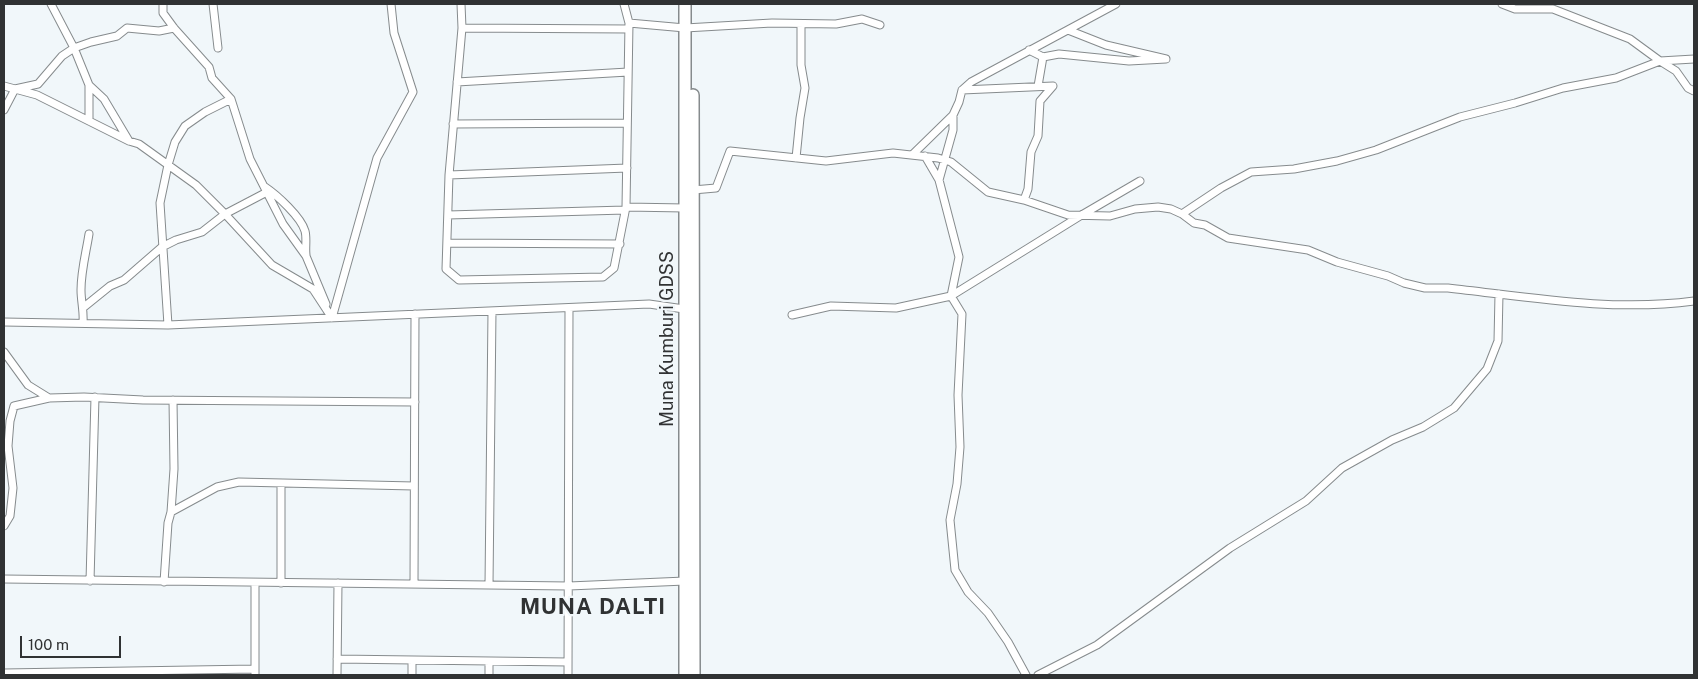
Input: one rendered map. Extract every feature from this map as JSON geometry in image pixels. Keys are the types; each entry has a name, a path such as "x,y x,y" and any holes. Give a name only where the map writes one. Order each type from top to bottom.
{"highway":[{"name":"Muna Kumburi GDSS","path":"686,4 689,28 693,190 694,675"},
{"name":"Muna Kumburi GDSS","path":"685,675 685,208 689,28 693,4"}],"street":[{"path":"52,4 74,48 89,85 89,121"},
{"path":"163,4 163,13 209,67 212,78 231,99 250,159 283,224 306,256 332,318"},
{"path":"213,4 218,48"},
{"path":"332,318 376,158 413,92 394,33 391,4"},
{"path":"461,4 462,28 449,175 446,269 459,280 602,277 614,268 626,208 629,26 624,4"},
{"path":"912,155 953,115 962,90 971,82 1116,4"},
{"path":"1502,4 1515,10 1553,9 1630,39 1676,71 1688,88 1694,91"},
{"path":"462,28 629,26 689,28 772,23 836,24 862,19 880,25"},
{"path":"796,158 800,118 806,88 801,65 801,24"},
{"path":"15,89 38,84 62,56 74,48 116,36 127,28 159,31 174,28"},
{"path":"1029,50 1043,57 1059,54 1129,61 1166,59 1106,45 1068,30"},
{"path":"1038,86 1043,57"},
{"path":"1182,214 1221,188 1251,172 1294,169 1337,161 1376,150 1460,117 1515,103 1562,88 1616,78 1660,61 1694,59"},
{"path":"457,82 628,72"},
{"path":"89,85 104,99 129,141"},
{"path":"4,86 37,95 129,141 139,144 196,185 272,266 313,290 332,318"},
{"path":"962,90 1053,86 1040,101 1038,136 1031,152 1028,189 1024,200"},
{"path":"4,110 15,89"},
{"path":"168,325 160,203 168,165 175,142 185,126 205,112 231,99"},
{"path":"939,180 952,130 953,115"},
{"path":"453,124 627,123"},
{"path":"693,190 716,188 730,150 826,161 893,154 925,156 951,162 988,192 1024,200 1068,215 1110,216 1135,209 1158,207 1171,209 1194,223 1205,225 1228,238 1308,250 1337,262 1425,288 1448,288 1595,305 1667,305 1694,301"},
{"path":"925,156 939,180 959,257 951,296 962,314 958,395 960,447 957,484 950,520 955,570 968,592 988,613 1008,642 1026,675"},
{"path":"449,175 627,168"},
{"path":"792,315 831,306 896,308 951,296 1140,181"},
{"path":"266,189 274,193 298,220 305,231 306,256"},
{"path":"84,308 110,286 124,280 162,247 176,240 202,232 225,214 266,189"},
{"path":"448,214 685,208"},
{"path":"83,323 82,275 89,234"},
{"path":"447,243 620,244"},
{"path":"1038,675 1097,645 1230,548 1306,501 1342,468 1392,440 1423,427 1454,408 1486,369 1498,341 1499,294"},
{"path":"4,322 168,325 649,304 684,309"},
{"path":"568,675 569,308"},
{"path":"489,585 492,311"},
{"path":"414,584 415,314"},
{"path":"4,352 28,385 49,398"},
{"path":"4,526 10,516 13,488 8,446 10,421 14,406 49,398 95,397 173,400 415,402"},
{"path":"90,581 95,397"},
{"path":"164,582 174,469 173,400"},
{"path":"171,512 217,487 239,482 414,486"},
{"path":"281,483 281,583"},
{"path":"4,580 568,586 685,581"},
{"path":"4,673 255,672 255,583"},
{"path":"337,675 338,583"},
{"path":"337,659 568,662"},
{"path":"412,660 412,675"},
{"path":"489,661 489,675"}],"district":[{"name":"MUNA DALTI","path":"593,607"}]}
